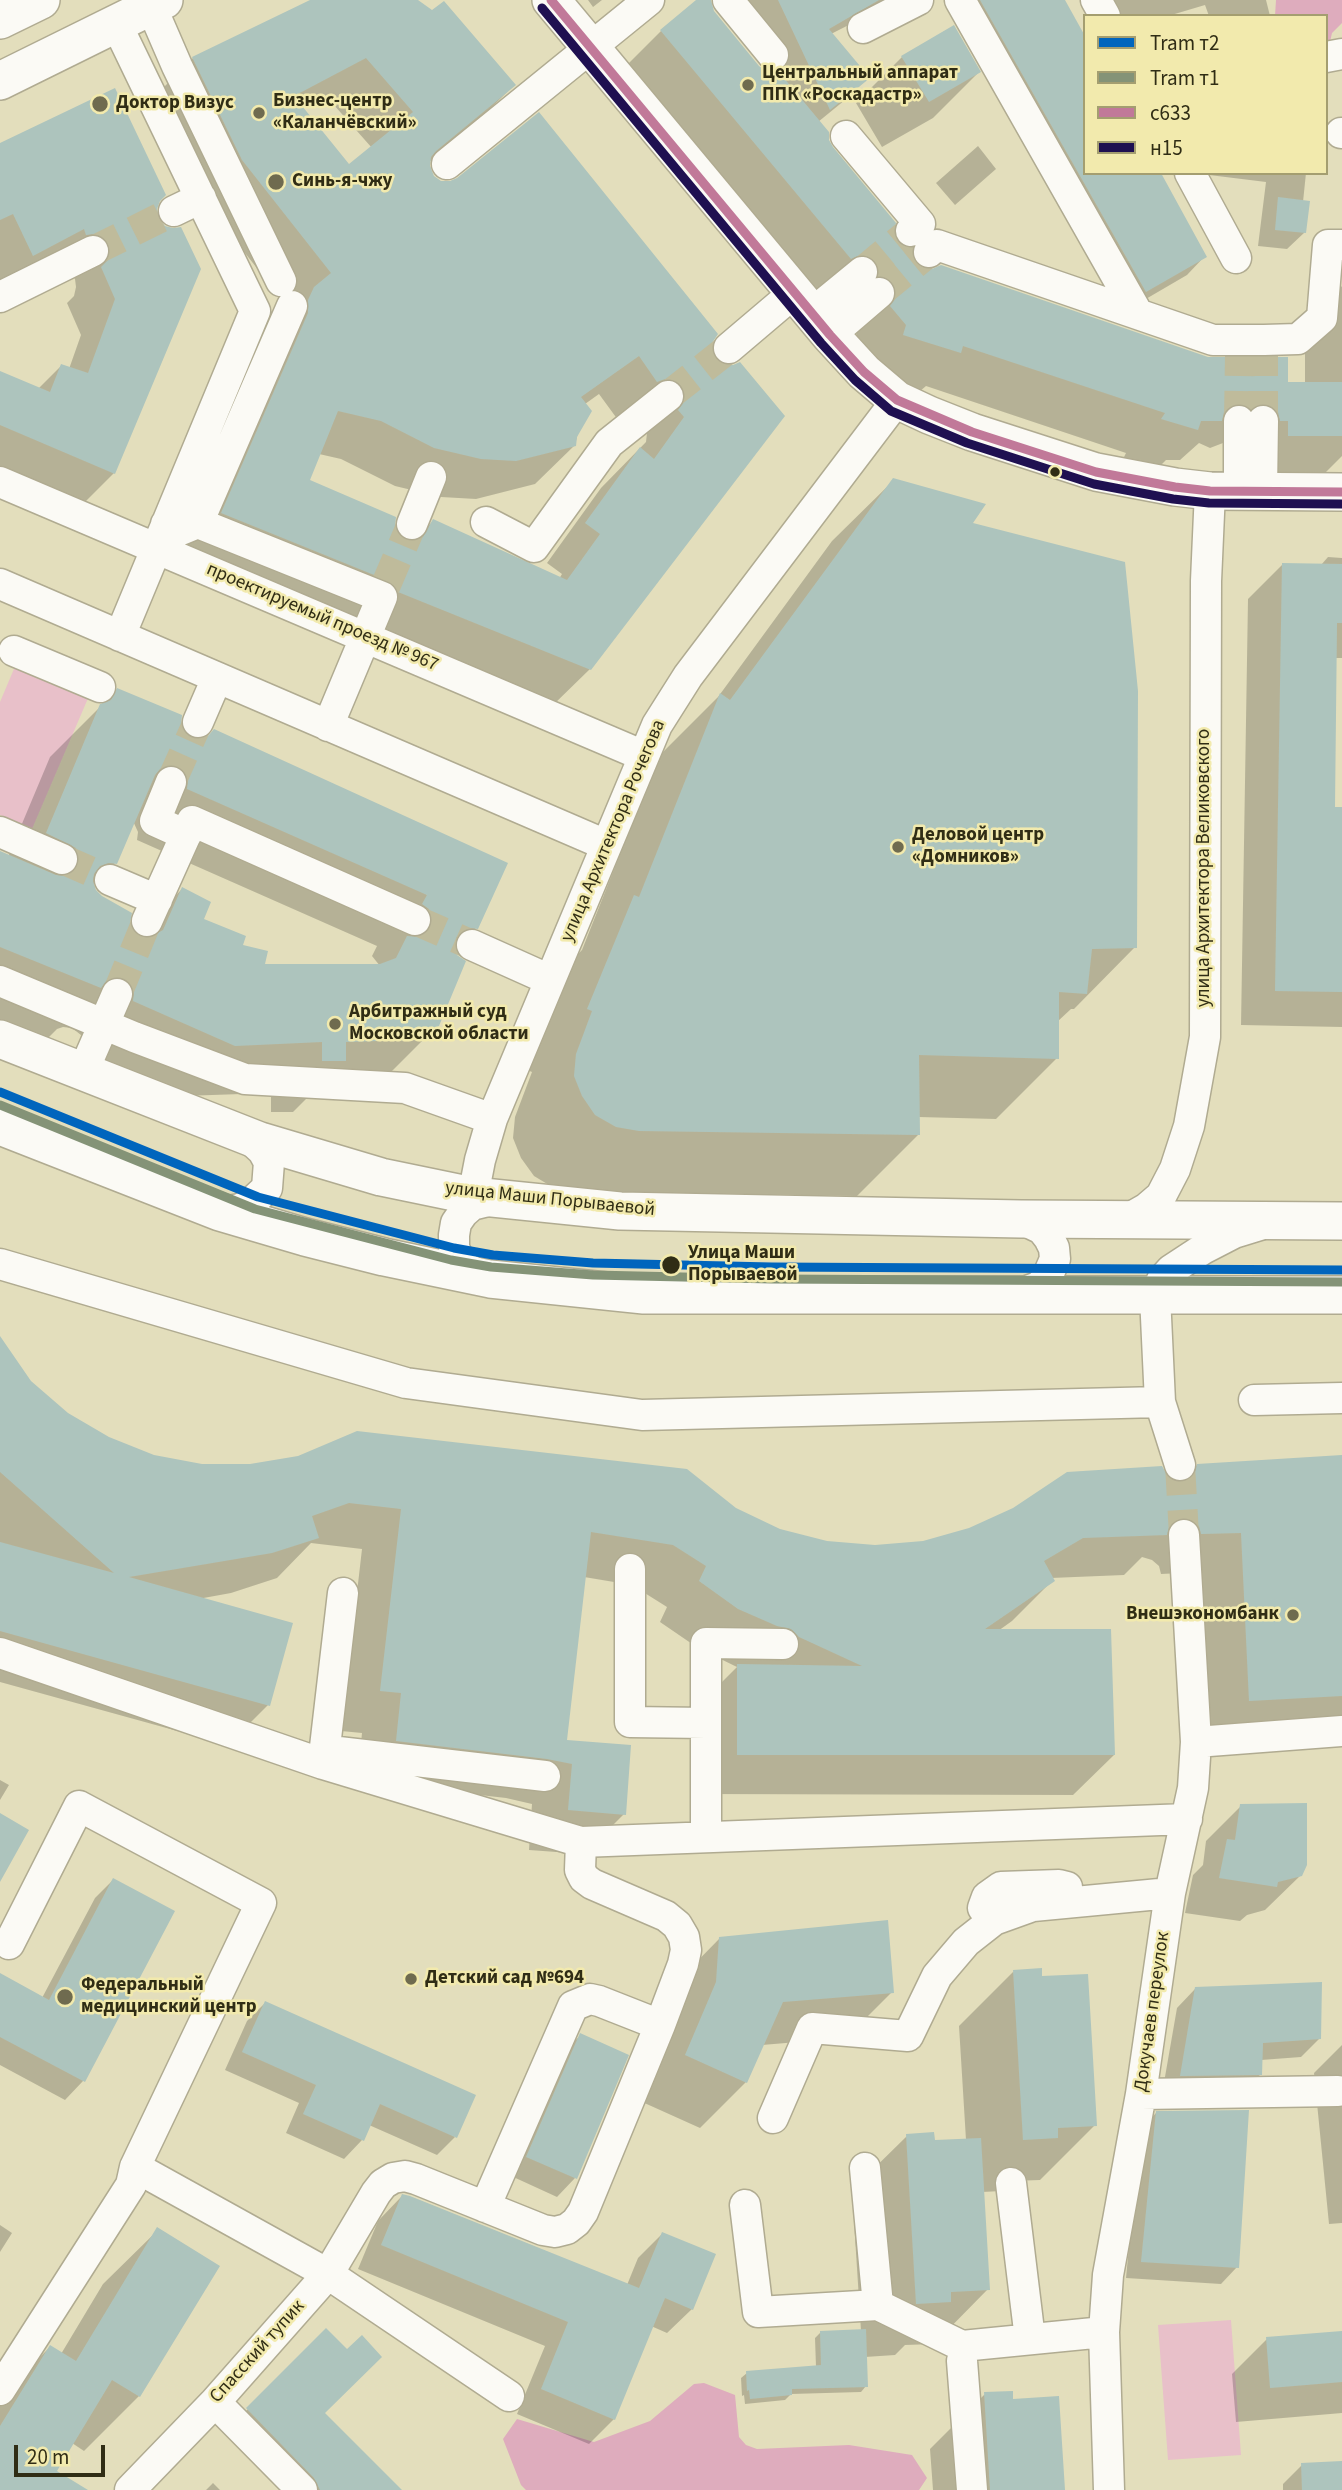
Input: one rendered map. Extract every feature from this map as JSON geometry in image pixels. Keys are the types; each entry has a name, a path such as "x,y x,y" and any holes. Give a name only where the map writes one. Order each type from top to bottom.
{"main road":[{"path":"0,20 41,0"},
{"path":"551,0 812,313 864,372 897,400 972,432 1096,472 1175,487 1237,491 1342,492"},
{"path":"0,81 158,3"},
{"name":"улица Маши Порываевой","path":"0,1039 247,1136 381,1177 485,1197 620,1211 1021,1219 1342,1221"},
{"path":"0,1126 220,1212 371,1254 490,1279 644,1295 1342,1295"}],"street":[{"path":"447,164 649,0"},
{"path":"728,0 773,55"},
{"path":"863,28 918,0"},
{"path":"960,0 1138,314"},
{"path":"158,3 177,65 286,293 198,523"},
{"path":"116,23 255,311 120,636"},
{"path":"846,136 920,224 920,242 937,245 1213,340 1251,348 1298,339 1322,318 1328,245 1342,245"},
{"path":"1192,175 1236,258"},
{"path":"174,211 201,198"},
{"path":"0,296 93,251"},
{"path":"729,348 812,313 871,283"},
{"path":"486,522 534,547 609,443 668,396"},
{"name":"улица Архитектора Рочегова","path":"485,1197 480,1160 492,1119 657,725 688,676 897,400"},
{"name":"улица Архитектора Великовского","path":"1126,1220 1161,1196 1175,1169 1189,1126 1205,1037 1206,581 1237,491 1251,421"},
{"path":"412,524 431,477"},
{"name":"проектируемый проезд № 967","path":"0,482 161,536 366,637 644,756"},
{"path":"161,536 198,523 384,592 328,726"},
{"path":"0,584 606,845"},
{"path":"14,651 100,687"},
{"path":"198,722 217,678"},
{"path":"172,782 155,821 186,835"},
{"path":"110,880 152,911 192,821 415,920"},
{"path":"0,832 62,859"},
{"path":"472,945 550,980"},
{"path":"0,981 245,1079 405,1088 492,1119"},
{"path":"83,1072 117,995"},
{"path":"220,1212 240,1209 250,1204 267,1188 269,1162 263,1151 247,1136"},
{"path":"485,1197 463,1213 456,1223 454,1248 467,1269 477,1276 490,1279"},
{"path":"1016,1296 1038,1287 1046,1280 1055,1259 1054,1248 1042,1229 1021,1219"},
{"path":"1180,1465 1160,1402 1156,1296 1162,1280 1171,1270 1203,1249 1234,1233 1270,1222"},
{"path":"0,1264 407,1383 642,1415 1160,1402"},
{"path":"1254,1400 1342,1398"},
{"name":"Докучаев переулок","path":"1110,2490 1104,2332 1108,2275 1141,2094 1170,1893 1193,1788 1196,1742 1184,1535"},
{"path":"630,1569 630,1722 706,1723"},
{"path":"324,1757 343,1593"},
{"path":"706,1837 706,1643 783,1644"},
{"path":"0,1653 581,1842 1187,1819"},
{"path":"1196,1742 1342,1731"},
{"path":"324,1757 545,1776"},
{"path":"0,2390 131,2185 135,2167 261,1903 79,1806 9,1944"},
{"path":"485,2207 573,2006 590,1999 660,2025 683,1964 686,1950 684,1937 677,1925 666,1916 584,1878 580,1870 581,1842"},
{"path":"983,1908 987,1897 1001,1887 1059,1885 1104,1900"},
{"path":"772,2118 812,2028 908,2036 937,1976 966,1942 994,1920 1033,1906 1170,1893"},
{"name":"Спасский тупик","path":"130,2490 215,2402 328,2274 383,2184 393,2178 405,2176 416,2179 542,2230 555,2232 567,2229 576,2222 583,2212 660,2025"},
{"path":"1141,2094 1338,2091"},
{"path":"135,2167 328,2274 509,2396"},
{"path":"865,2168 878,2305"},
{"path":"1011,2183 1030,2339"},
{"path":"745,2205 758,2312 878,2305 962,2346 1104,2332"},
{"path":"962,2361 972,2490"},
{"path":"215,2402 302,2490"}],"shaded area":[{"path":"1276,0 1342,0 1342,23 1332,33 1328,47 1328,14 1275,14"},
{"path":"19,657 92,689 32,829 0,815 0,702"},
{"path":"1231,2320 1241,2455 1168,2460 1158,2325"},
{"path":"704,2383 735,2395 739,2437 746,2445 757,2449 849,2445 912,2455 927,2478 919,2490 526,2490 521,2485 503,2439 517,2419 594,2442 650,2421 694,2384"}],"building":[{"path":"310,0 418,0 432,10 444,1 516,85 436,151 431,157 430,166 434,176 441,181 457,178 539,112 718,334 712,343 715,359 724,365 740,362 785,416 591,670 398,592 389,581 221,513 308,313 308,300 314,287 331,273 242,160 192,57","holes":["366,58 413,112 349,164 294,96","639,356 657,382 674,380 682,386 685,393 684,402 678,410 684,417 654,459 640,447 585,523 600,534 567,580 433,519 423,537 415,541 406,540 399,535 395,527 396,517 310,480 338,411 381,421 434,448 481,459 516,461 576,446 577,437 592,411 581,397"]},
{"path":"696,0 711,0 714,11 759,66 767,72 778,71 829,132 833,147 896,223 894,233 897,241 904,247 912,248 916,264 932,269 941,265 1208,357 1288,357 1288,382 1342,382 1342,436 1288,436 1288,421 1280,421 1278,412 1264,404 1251,409 1240,404 1231,406 1224,412 1222,421 1201,421 1198,430 1161,419 1165,413 963,346 961,353 903,335 906,325 890,306 896,298 893,282 879,276 876,261 869,256 860,255 851,259 660,30"},
{"path":"778,0 879,0 829,29 870,78 830,110"},
{"path":"980,0 1065,0 1083,32 1083,175 1162,175 1207,257 1146,292"},
{"path":"954,25 981,72 929,102 901,56"},
{"path":"115,88 166,195 157,209 159,219 165,226 181,227 201,269 115,474 0,425 0,371 50,392 61,364 88,373 115,299 101,267 108,260 110,251 102,236 86,235 84,229 33,256 13,214 0,220 0,143"},
{"path":"1278,197 1310,201 1306,233 1275,230"},
{"name":"Деловой центр «Домников»","path":"893,478 986,504 973,523 1125,562 1138,691 1137,948 1092,949 1087,994 1059,992 1059,1059 919,1055 920,1135 639,1131 616,1127 595,1115 582,1096 574,1076 576,1054 592,1011 587,1009 634,895 639,897 720,693 730,700"},
{"path":"1282,563 1342,564 1342,623 1337,623 1335,807 1342,807 1342,992 1275,991"},
{"path":"117,688 182,715 181,725 190,738 201,739 214,729 508,863 478,929 462,930 456,938 457,955 466,961 439,1026 413,1040 346,1042 346,1061 322,1061 322,1042 235,1046 133,1001 131,984 123,978 107,980 101,988 0,947 0,851 56,875 65,876 78,867 76,848 46,833 100,704 111,700","holes":["168,765 177,766 184,771 188,780 187,789 427,895 422,904 429,909 432,917 431,928 418,937 407,936 396,958 380,964 265,964 268,951 243,945 246,936 204,919 211,902 182,887 163,930 149,938 139,937 133,932 130,923 132,913 96,890 94,874 100,866 117,864 155,775"]},
{"path":"0,1336 31,1381 68,1413 109,1437 154,1455 202,1464 250,1464 298,1456 357,1431 687,1469 736,1508 780,1529 827,1541 875,1545 923,1541 969,1528 1013,1508 1067,1472 1162,1466 1169,1478 1176,1482 1185,1482 1193,1476 1197,1464 1342,1455 1342,1696 1249,1701 1241,1533 1201,1534 1199,1526 1192,1520 1182,1518 1174,1521 1167,1535 1083,1538 1044,1561 1055,1581 985,1629 1111,1629 1115,1755 737,1755 737,1664 862,1666 799,1637 791,1629 777,1626 738,1609 699,1581 706,1566 673,1545 591,1532 567,1740 631,1745 626,1815 568,1810 572,1764 396,1741 401,1693 380,1691 401,1509 349,1503 312,1516 319,1538 272,1553 129,1577 293,1623 270,1706 0,1631 0,1542 114,1573 0,1472"},
{"path":"1307,1803 1307,1865 1302,1876 1278,1882 1277,1887 1219,1878 1227,1839 1235,1840 1240,1804"},
{"path":"0,1813 29,1830 0,1882"},
{"path":"113,1878 175,1911 85,2082 0,2037 0,1973 49,2000"},
{"path":"888,1920 894,1993 783,2002 747,2083 685,2055 716,1982 719,1937"},
{"path":"1042,1968 1042,1976 1088,1974 1097,2126 1058,2128 1058,2138 1023,2140 1013,1970"},
{"path":"1322,1982 1321,2039 1263,2043 1262,2075 1180,2076 1195,1987"},
{"path":"265,2001 476,2095 457,2138 380,2104 364,2141 303,2114 316,2085 242,2052"},
{"path":"580,2033 629,2055 577,2179 526,2157"},
{"path":"1249,2110 1239,2268 1141,2262 1156,2111"},
{"path":"934,2132 935,2140 981,2138 990,2290 951,2292 951,2302 916,2304 906,2134"},
{"path":"402,2194 639,2288 662,2232 716,2254 693,2310 665,2298 615,2420 541,2389 568,2322 381,2245"},
{"path":"157,2227 220,2266 140,2397 112,2380 57,2471 88,2490 0,2490 0,2426 50,2345 76,2361"},
{"path":"326,2328 347,2349 362,2335 382,2357 325,2413 402,2490 320,2490 314,2478 246,2408"},
{"path":"866,2329 868,2387 792,2389 792,2395 750,2399 746,2371 821,2365 820,2331"},
{"path":"1342,2331 1342,2382 1270,2388 1266,2337"},
{"path":"1013,2391 1013,2399 1059,2396 1065,2490 990,2490 984,2392"},
{"path":"1342,2461 1342,2490 1302,2490 1301,2463"}],"tunnel":[{"path":"93,251 174,211"},
{"path":"862,272 911,231"},
{"path":"879,293 929,252"},
{"path":"668,396 729,348"},
{"path":"1239,421 1240,355"},
{"path":"1263,355 1263,421"},
{"path":"385,587 412,524"},
{"path":"171,782 198,722"},
{"path":"62,859 110,880"},
{"path":"415,920 472,945"},
{"path":"117,994 147,921"},
{"path":"1180,1465 1184,1535"}],"tram line":[{"name":"т2","path":"0,1092 258,1197 454,1248 493,1255 593,1263 772,1267 1342,1270"},
{"name":"т1","path":"0,1105 255,1209 451,1260 491,1267 593,1275 772,1279 1342,1282"}],"transit line":[{"name":"с633","path":"551,0 830,335 864,372 897,400 972,432 1096,472 1210,491 1342,492"},
{"name":"н15","path":"542,8 821,343 855,380 891,411 967,443 1094,484 1209,503 1342,504"}],"place":[{"name":"Центральный аппарат ППК «Роскадастр»","path":"748,85"},
{"name":"Доктор Визус","path":"100,104"},
{"name":"Бизнес-центр «Каланчёвский»","path":"259,113"},
{"name":"Синь-я-чжу","path":"276,182"},
{"name":"Деловой центр «Домников»","path":"898,847"},
{"name":"Арбитражный суд Московской области","path":"335,1024"},
{"name":"Улица Маши Порываевой","path":"671,1265"},
{"name":"Внешэкономбанк","path":"1293,1615"},
{"name":"Детский сад №694","path":"411,1979"},
{"name":"Федеральный медицинский центр","path":"65,1997"}]}
